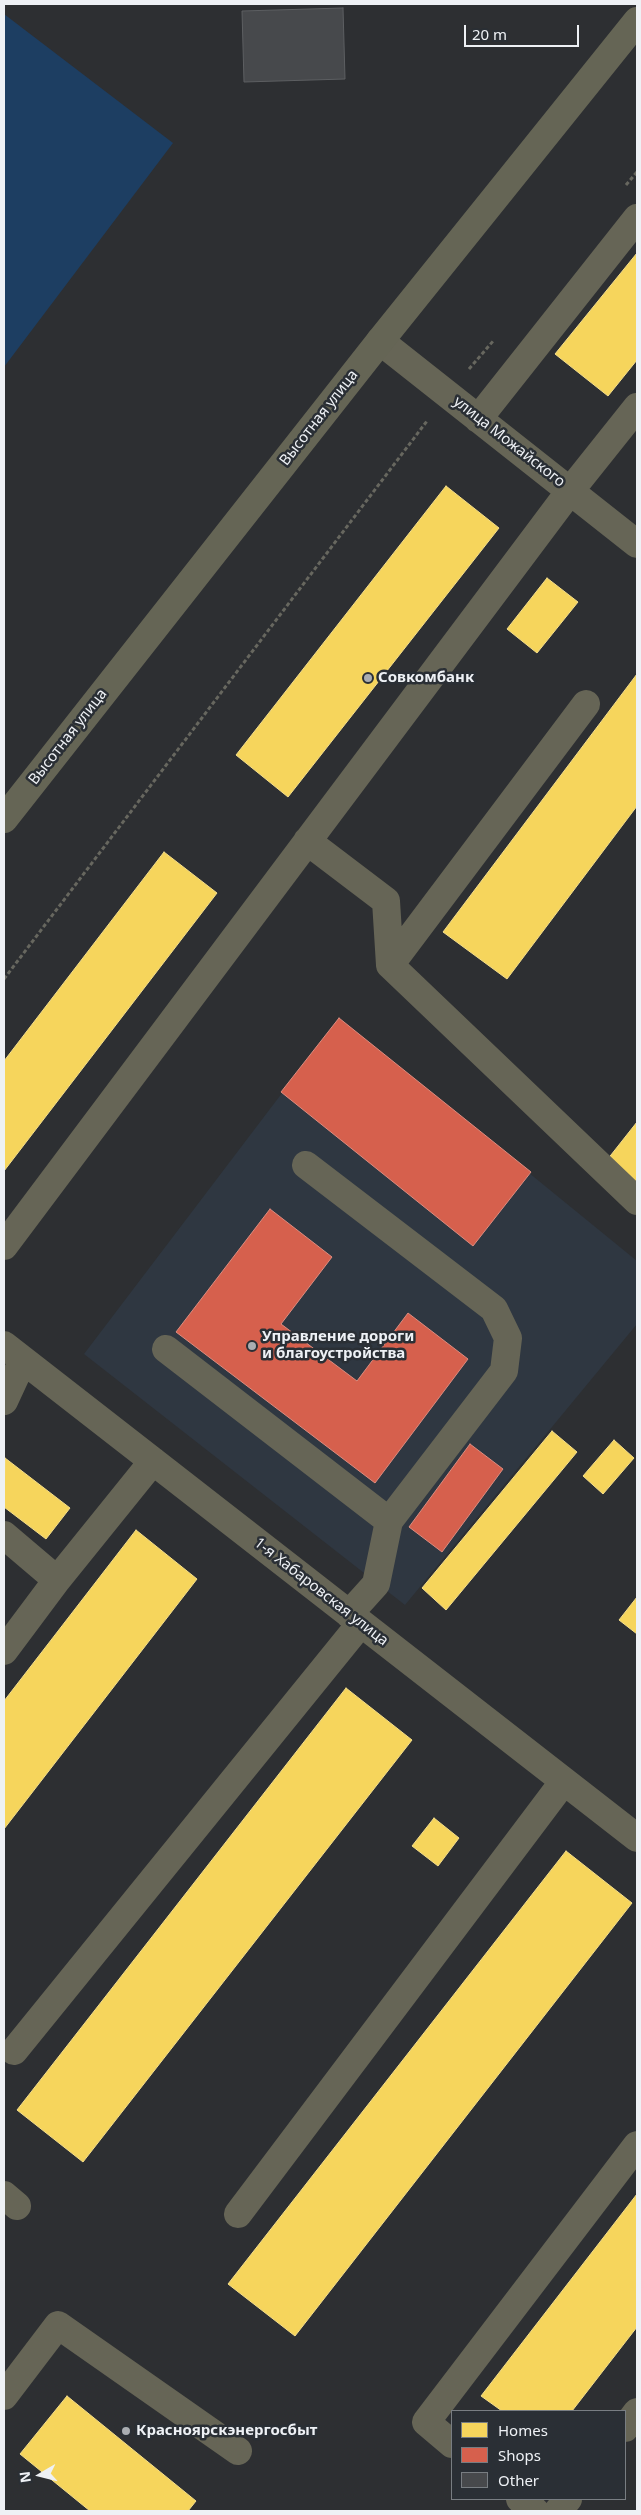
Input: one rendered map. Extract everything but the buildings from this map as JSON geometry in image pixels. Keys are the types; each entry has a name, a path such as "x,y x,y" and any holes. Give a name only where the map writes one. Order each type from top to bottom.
{"main road":[{"name":"Высотная улица","path":"4,819 380,341 637,21"}],"street":[{"path":"478,418 637,218"},
{"name":"улица Можайского","path":"380,341 637,544"},
{"path":"4,1246 570,491 637,407"},
{"path":"390,965 586,704"},
{"path":"306,841 386,900 390,965 637,1201"},
{"path":"14,2051 355,1618 376,1584 389,1521 504,1372 508,1338 494,1309 306,1165"},
{"path":"166,1349 389,1521"},
{"path":"4,1401 13,1353"},
{"name":"1-я Хабаровская улица","path":"13,1353 637,1838"},
{"path":"4,1651 57,1580 153,1461"},
{"path":"4,1535 57,1580"},
{"path":"238,2214 564,1781"},
{"path":"451,2443 426,2422 637,2145"},
{"path":"4,2396 58,2325 238,2451"},
{"path":"626,2428 637,2412"},
{"path":"626,2430 637,2439"},
{"path":"521,2500 535,2511"},
{"path":"558,2511 567,2500"}],"path":[{"path":"625,187 637,172"},
{"path":"4,980 447,394 498,335"}],"shaded area":[{"path":"4,14 173,143 4,367"},
{"path":"339,1018 637,1261 637,1324 405,1605 84,1354"}],"place":[{"name":"Совкомбанк","path":"368,678"},
{"name":"Управление дороги и благоустройства","path":"252,1346"},
{"name":"Красноярскэнергосбыт","path":"126,2431"}]}
